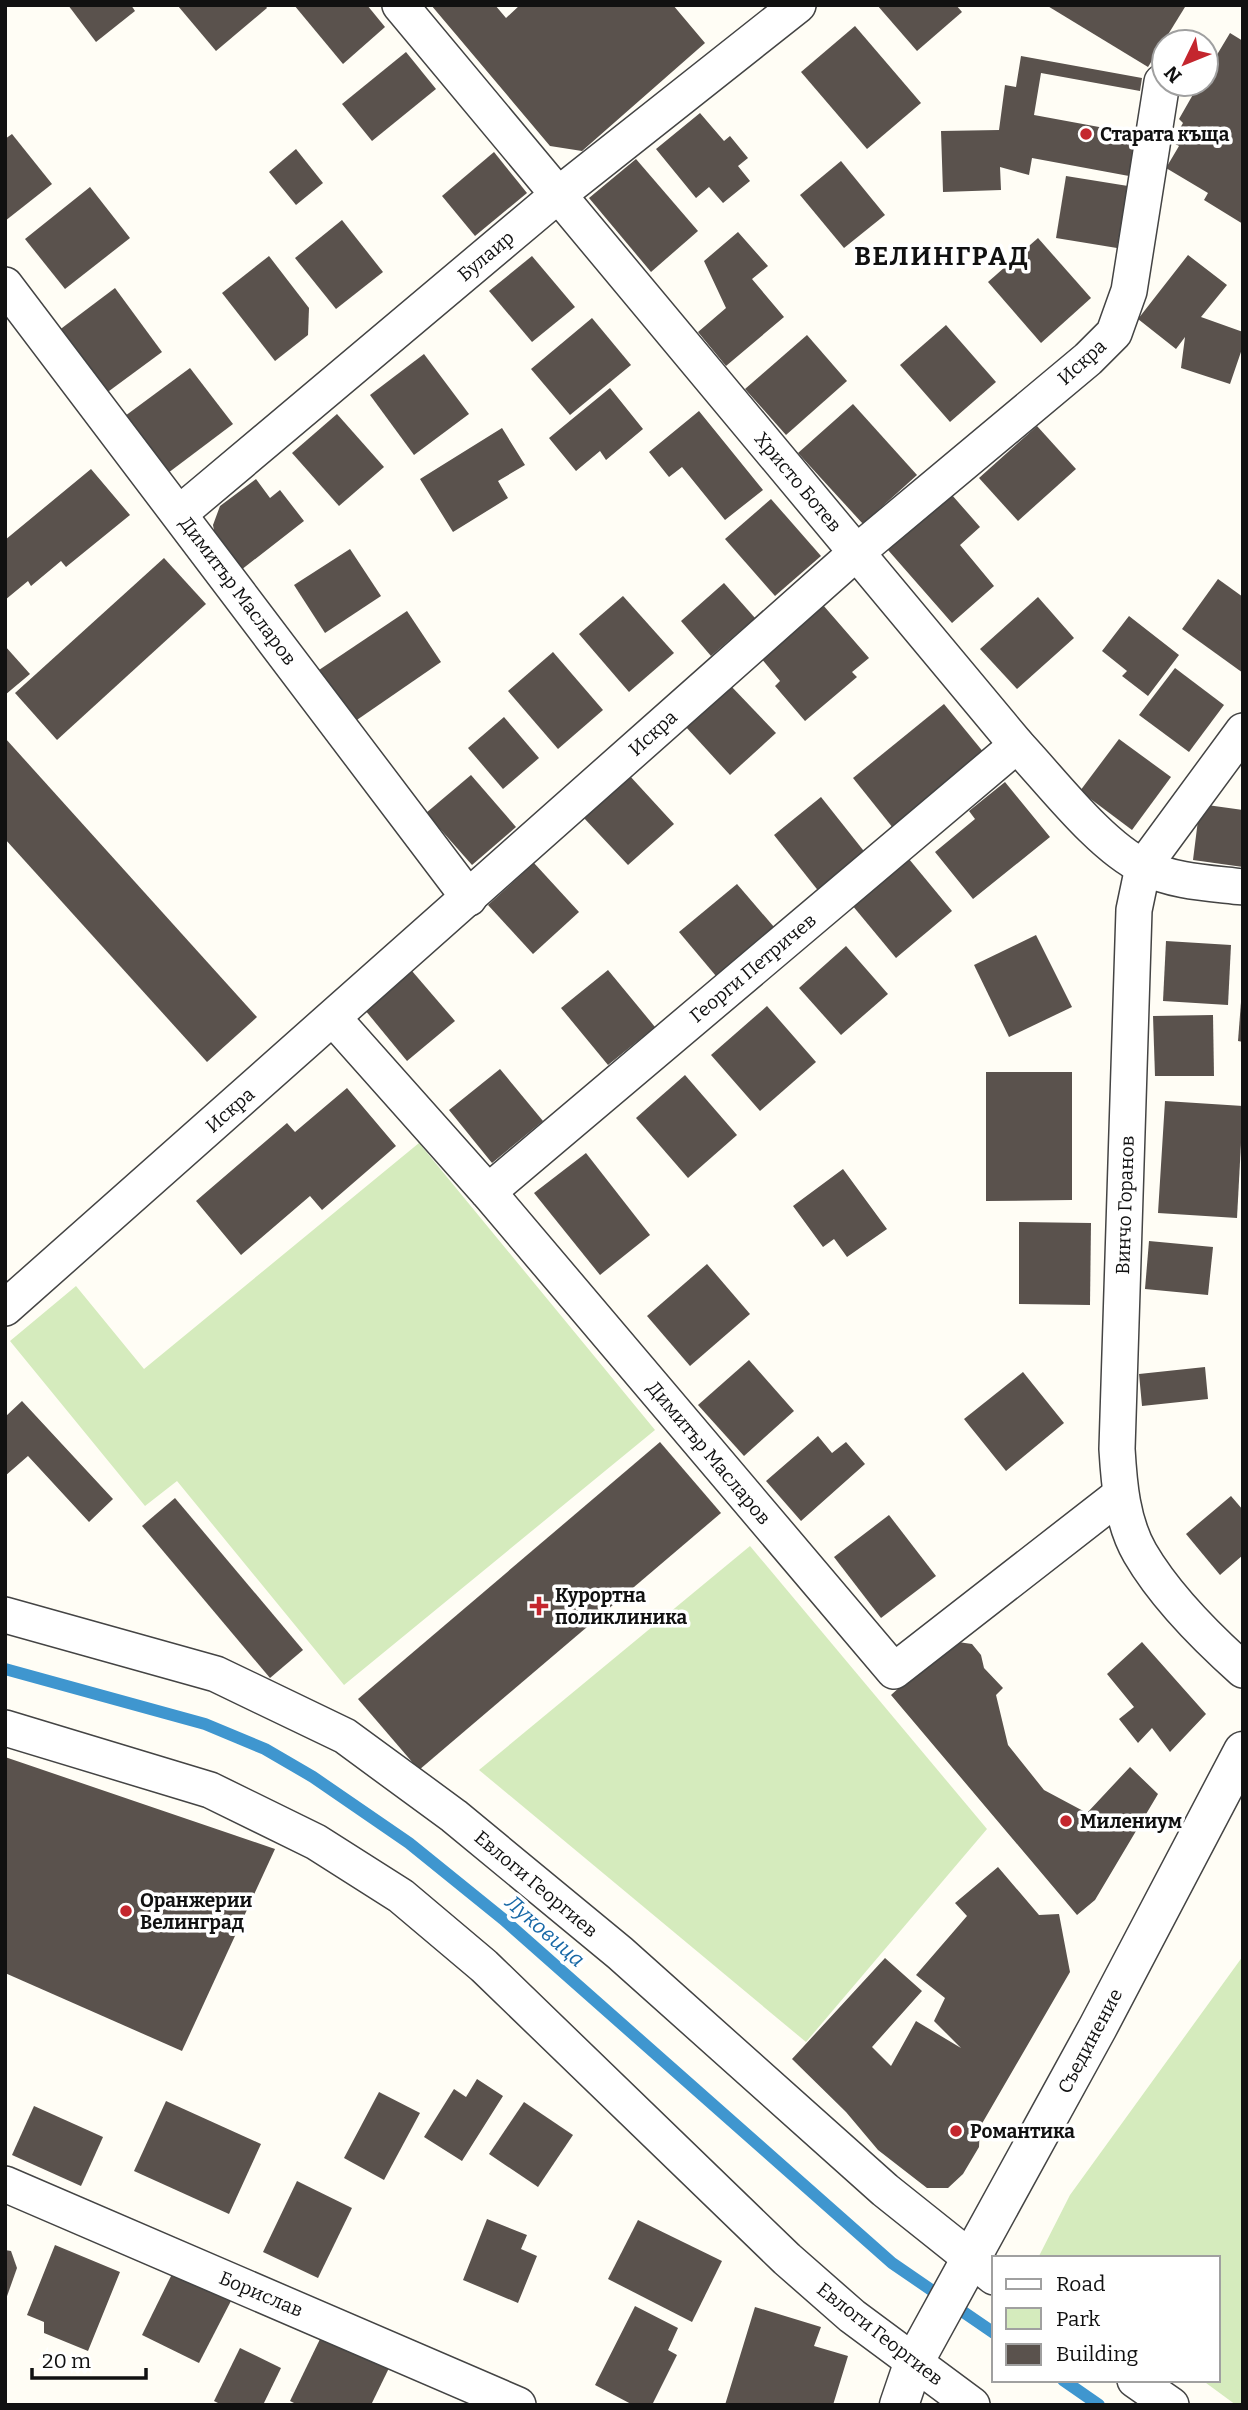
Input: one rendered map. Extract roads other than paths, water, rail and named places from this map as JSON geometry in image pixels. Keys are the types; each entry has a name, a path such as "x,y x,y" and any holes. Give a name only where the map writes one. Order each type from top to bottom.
{"street":[{"name":"Христо Ботев","path":"400,5 1017,745 1106,840 1143,867 1175,878 1243,887"},
{"name":"Булаир","path":"180,513 558,195 798,5"},
{"name":"Искра","path":"5,1308 334,1019 857,552 1088,359 1114,333 1129,292 1138,245 1147,160 1159,98"},
{"name":"Димитър Масларов","path":"5,285 180,513 468,898"},
{"name":"Винчо Горанов","path":"1243,731 1143,867 1134,924 1117,1449 1120,1495 1139,1552 1176,1601 1243,1670"},
{"name":"Георги Петричев","path":"488,1192 1017,745"},
{"name":"Димитър Масларов","path":"334,1019 488,1192 894,1671 1120,1495"},
{"name":"Евлоги Георгиев","path":"5,1615 216,1674 345,1736 454,1816 620,1953 886,2190 982,2268"},
{"name":"Евлоги Георгиев","path":"5,1728 211,1790 316,1842 401,1896 484,1966 787,2259 852,2316 913,2364 972,2405"},
{"name":"Съединение","path":"899,2405 913,2364 982,2268 1098,2027 1243,1751"},
{"name":"Борислав","path":"5,2184 518,2405"},
{"path":"1138,2382 1171,2405"}],"waterway":[{"name":"Луковица","path":"5,1669 205,1724 265,1749 313,1777 409,1843 503,1919 892,2263 992,2332"},
{"name":"Луковица","path":"1066,2382 1099,2405"}],"place":[{"name":"Старата къща","path":"1086,134"},
{"name":"Курортна поликлиника","path":"539,1606"},
{"name":"Милениум","path":"1066,1821"},
{"name":"Оранжерии Велинград","path":"126,1911"},
{"name":"Романтика","path":"956,2131"}],"district":[{"name":"ВЕЛИНГРАД","path":"942,256"}]}
